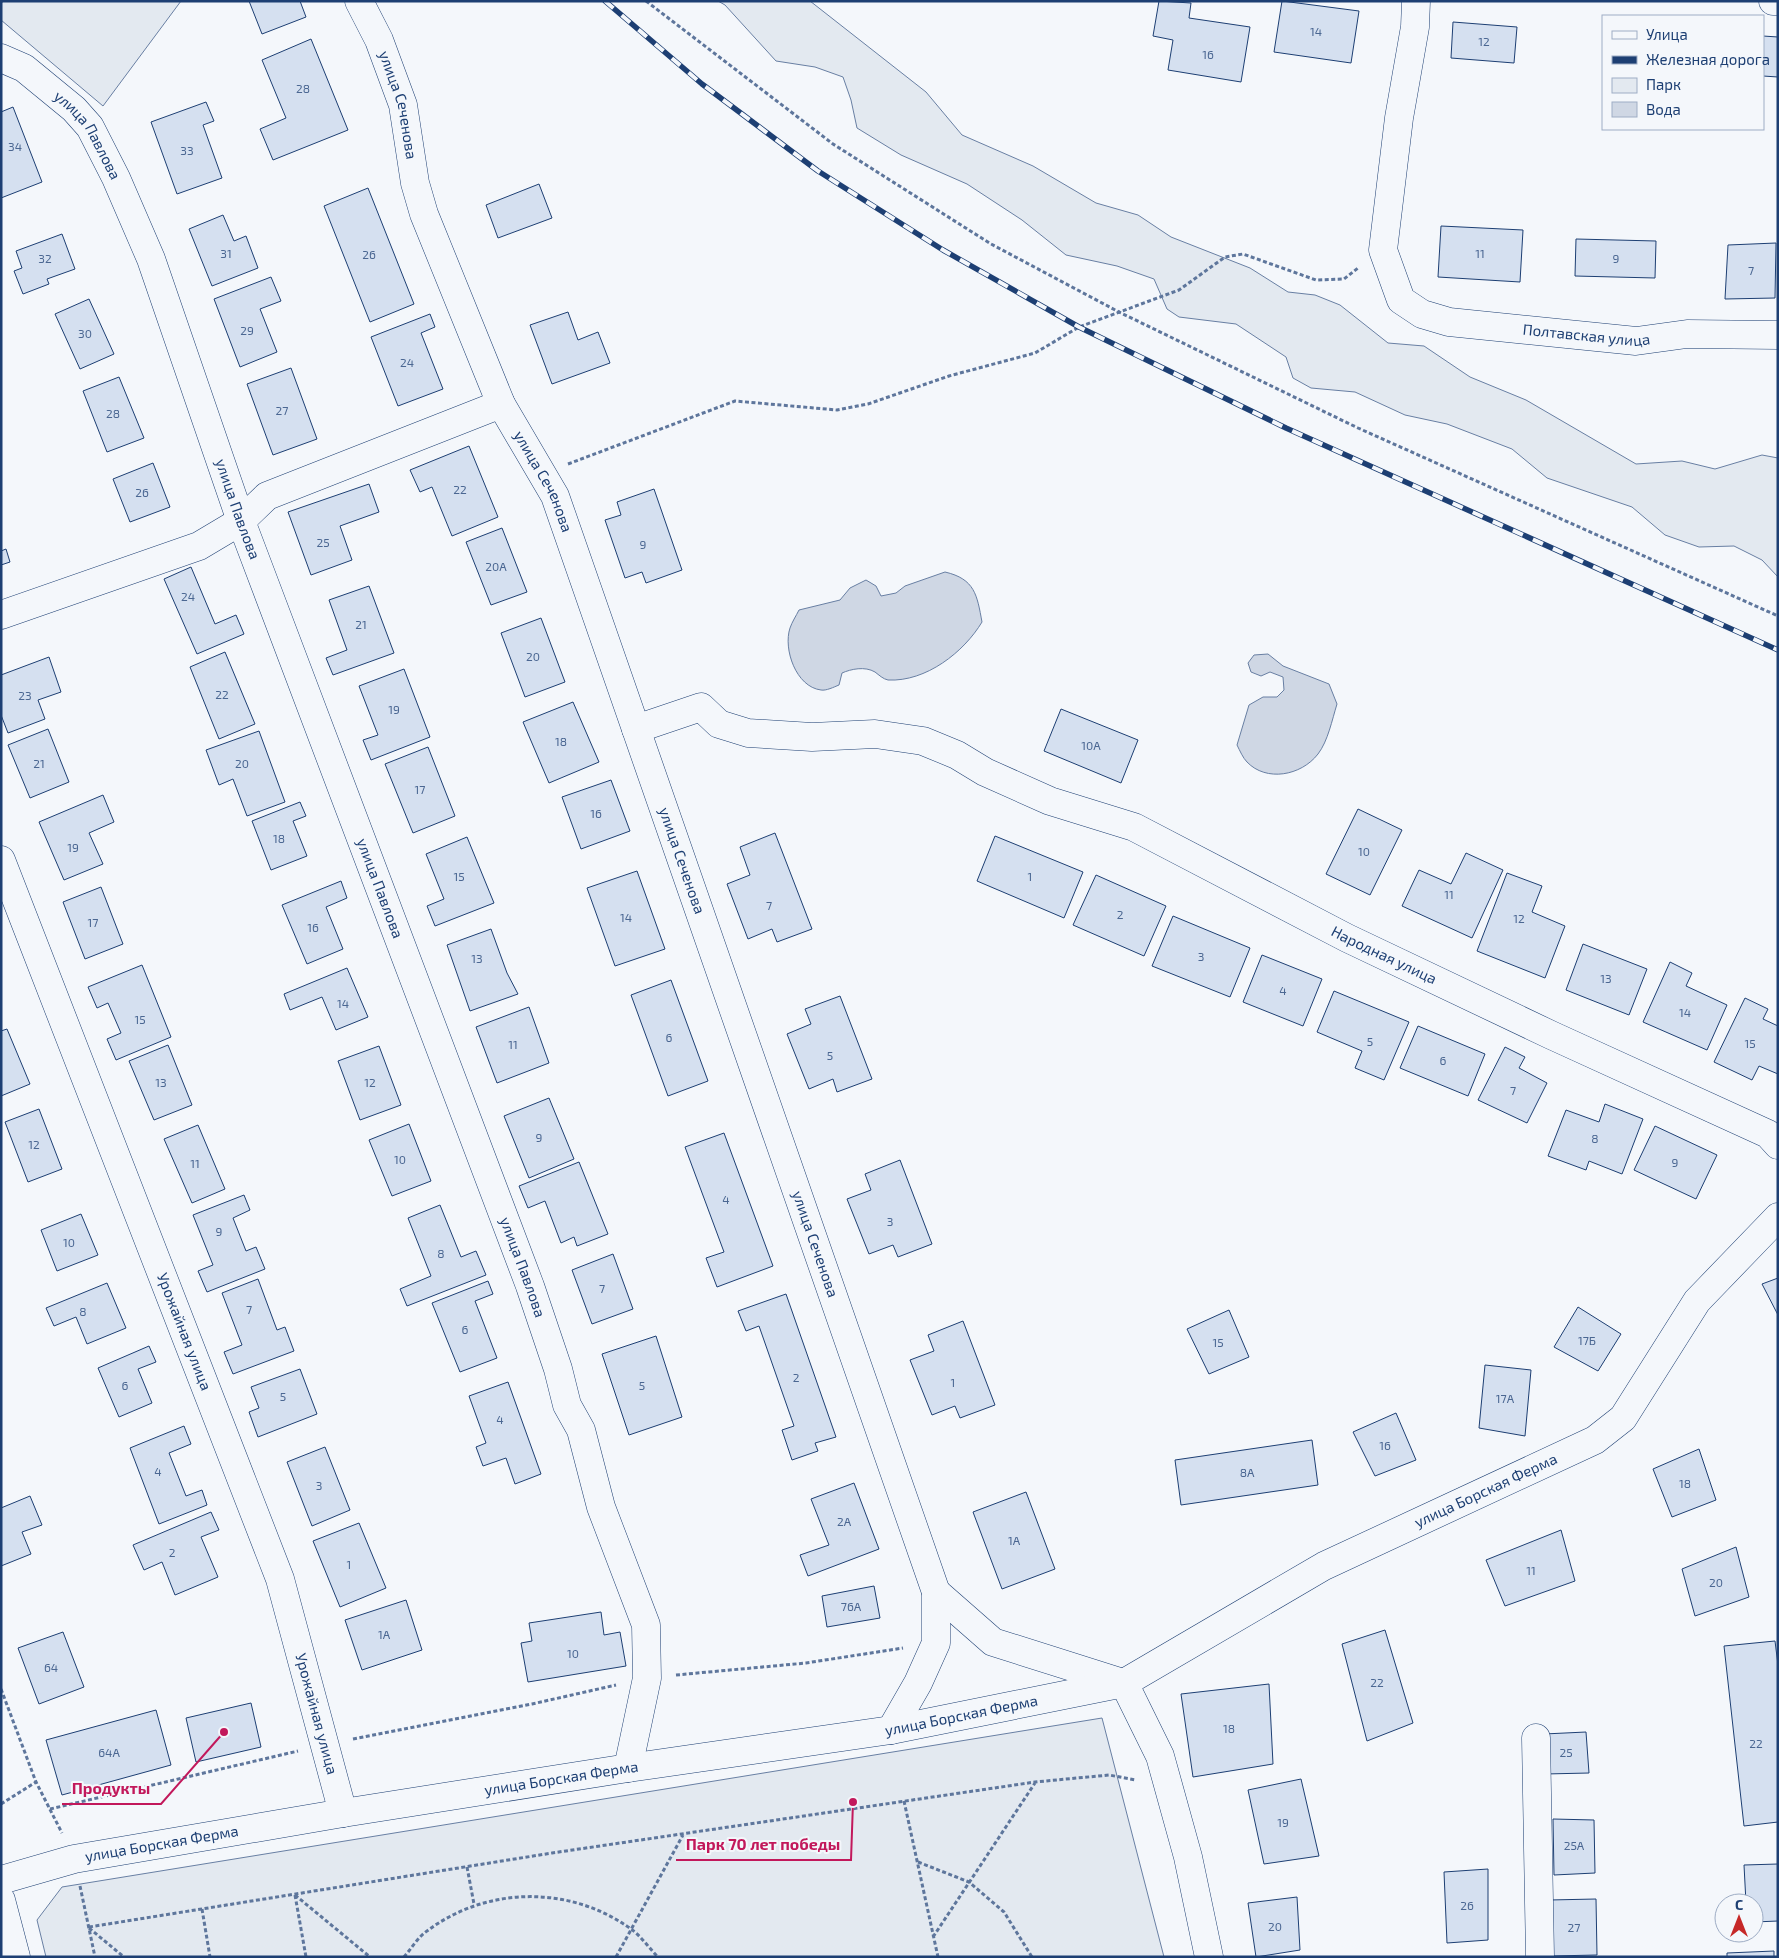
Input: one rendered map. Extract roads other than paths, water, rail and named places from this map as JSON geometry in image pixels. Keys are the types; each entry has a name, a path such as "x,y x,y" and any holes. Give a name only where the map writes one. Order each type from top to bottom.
{"street":[{"name":"улица Сеченова","path":"359,1 379,40 403,105 415,183 424,214 501,404 555,496 936,1592 936,1643 918,1683 891,1730"},
{"name":"Полтавская улица","path":"1416,1 1415,27 1399,118 1383,250 1401,300 1422,314 1448,322 1636,341 1687,334 1778,335"},
{"path":"1772,1 1778,2"},
{"name":"улица Павлова","path":"1,58 24,68 74,109 90,127 116,178 151,259 241,521 530,1286 558,1370 567,1405 581,1430 601,1507 646,1626 647,1678 628,1768"},
{"path":"1,615 199,546 241,521 267,496 501,404"},
{"name":"Народная улица","path":"636,729 701,707 719,724 748,733 812,737 875,734 923,742 957,755 985,772 1050,801 1134,827 1347,938 1768,1134 1778,1145"},
{"name":"Урожайная улица","path":"1,860 280,1579 342,1813"},
{"name":"улица Борская Ферма","path":"1,1880 74,1859 342,1813 628,1768 891,1730 1124,1683 1324,1566 1596,1440 1623,1418 1697,1301 1778,1217"},
{"path":"936,1592 993,1642 1124,1683 1160,1756 1188,1857 1209,1957"},
{"path":"1536,1738 1540,1957"},
{"path":"1,1900 16,1957"}],"water":[{"path":"945,572 963,579 969,584 976,596 982,622 965,644 942,663 916,676 888,680 871,670 854,669 842,673 839,685 823,690 812,687 798,675 790,656 788,637 799,610 840,600 850,588 866,580 876,586 881,596 896,593 905,586"},
{"path":"1268,654 1283,666 1329,684 1337,704 1327,737 1318,754 1302,767 1283,774 1273,774 1255,768 1246,760 1237,745 1249,705 1263,697 1277,697 1284,690 1283,677 1270,672 1261,676 1251,672 1248,663 1254,655"}],"railway":[{"path":"605,1 702,84 818,171 943,250 1079,327 1286,428 1778,650"}],"place":[{"name":"Продукты","path":"224,1732"},
{"name":"Парк 70 лет победы","path":"853,1802"}]}
